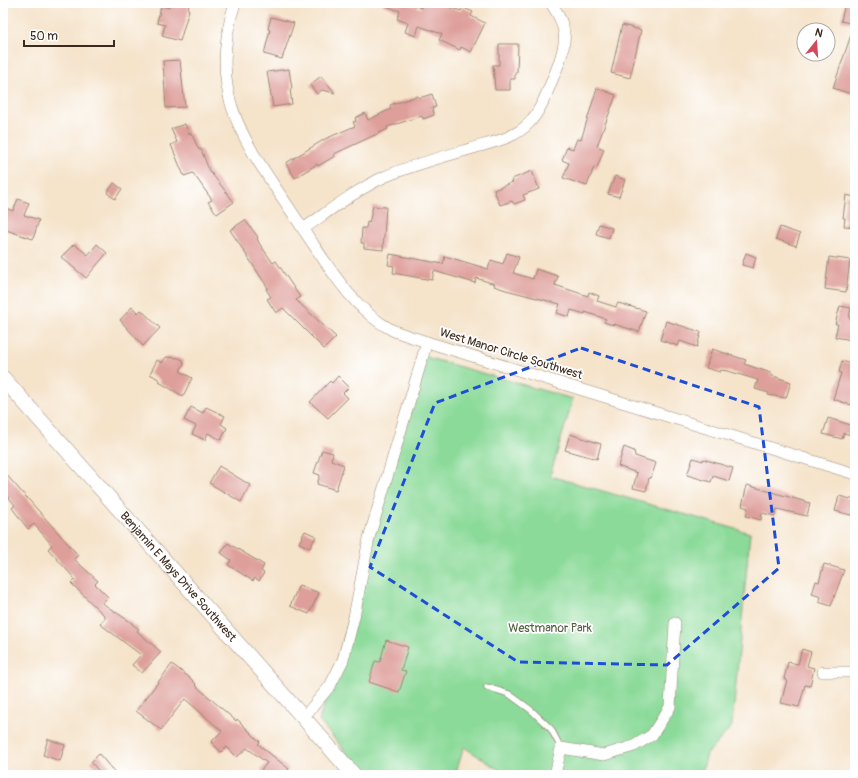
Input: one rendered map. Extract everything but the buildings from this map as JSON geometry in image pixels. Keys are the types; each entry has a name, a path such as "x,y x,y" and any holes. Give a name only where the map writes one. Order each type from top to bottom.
{"street":[{"path":"235,3 224,52 225,82 232,111 242,136 303,229 347,292 364,310 392,330 427,342"},
{"path":"303,229 353,194 384,178 417,165 508,137 528,125 540,108 564,51 565,37 563,25 551,3"},
{"name":"West Manor Circle Southwest","path":"303,718 330,686 343,660 354,617 369,538 427,342 855,474"},
{"name":"Benjamin E Mays Drive Southwest","path":"3,378 354,775"},
{"path":"555,775 561,748 604,755 634,746 652,735 670,707 675,623"},
{"path":"823,672 855,672"}],"lane":[{"path":"487,687 509,694 531,710 551,729 561,748"}],"highlighted area":[{"path":"581,348 759,407 779,568 667,665 518,662 370,567 435,403"}],"green space":[{"name":"Westmanor Park","path":"422,356 573,399 550,476 750,533 732,726 707,754 701,775 507,775 464,747 455,775 366,775 319,721 344,638"}]}
